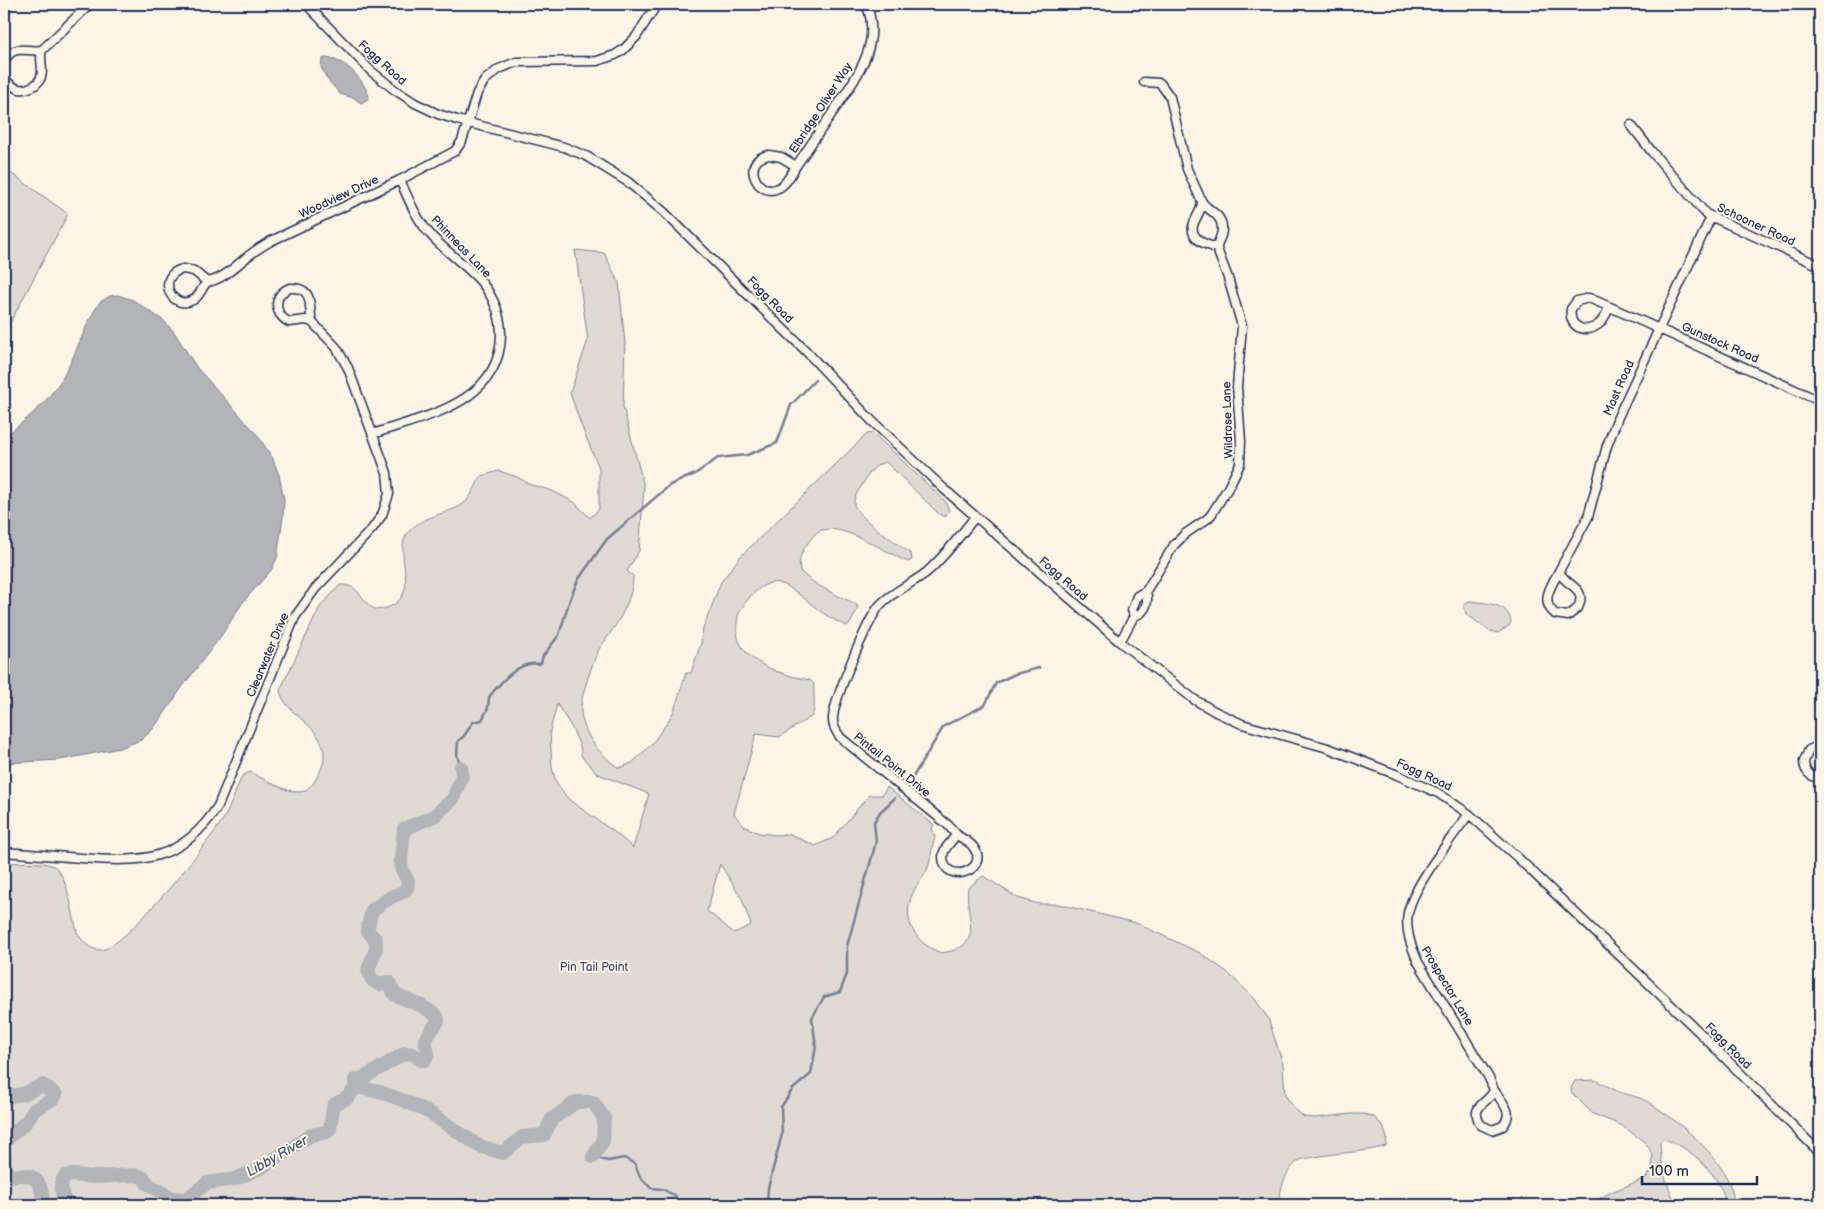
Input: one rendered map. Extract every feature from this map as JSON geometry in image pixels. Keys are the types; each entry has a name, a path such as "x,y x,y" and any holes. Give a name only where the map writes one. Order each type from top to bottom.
{"street":[{"path":"4,62 9,54 18,50 42,50 90,4"},
{"name":"Fogg Road","path":"306,4 367,67 395,90 430,110 467,123 564,147 595,161 628,182 684,232 806,351 900,448 975,517 1120,642 1174,684 1216,712 1242,724 1328,748 1379,767 1431,790 1469,814 1518,858 1683,1017 1820,1153"},
{"name":"Woodview Drive","path":"207,282 194,271 182,268 171,276 168,281 168,290 174,299 180,302 188,302 196,298 207,282 222,276 271,241 400,180 455,151 461,145 479,88 488,77 499,69 516,62 597,60 615,55 636,37 656,4"},
{"name":"Elbridge Oliver Way","path":"796,166 781,157 767,155 757,161 754,166 754,176 763,188 774,190 784,184 852,84 870,46 872,29 870,14 866,4"},
{"path":"4,76 16,88 26,89 33,86 42,76 42,50"},
{"path":"1820,62 1818,81 1820,97"},
{"path":"1144,82 1160,83 1170,97 1187,169 1202,202 1220,220 1222,233 1217,250"},
{"name":"Schooner Road","path":"1631,125 1697,206 1711,217 1820,266"},
{"name":"Phinneas Lane","path":"373,434 446,409 470,396 489,375 496,360 500,344 499,317 490,295 478,279 428,232 414,210 400,180"},
{"path":"1202,202 1201,209 1192,224 1193,234 1200,242 1217,250"},
{"name":"Mast Road","path":"1559,571 1563,578 1576,588 1580,596 1578,608 1568,616 1556,614 1548,604 1548,594 1559,571 1588,517 1612,433 1711,217"},
{"name":"Wildrose Lane","path":"1134,616 1132,610 1137,596 1146,591 1174,545 1185,534 1207,519 1217,506 1240,464 1241,440 1237,387 1242,326 1228,278 1217,250"},
{"path":"294,288 306,292 310,301 312,322 306,320 289,322 281,317 276,304 282,293 294,288"},
{"name":"Gunstock Road","path":"1610,307 1602,321 1591,328 1578,328 1571,318 1573,306 1578,301 1594,299 1820,401"},
{"name":"Clearwater Drive","path":"4,852 114,861 137,860 156,856 173,850 189,840 213,813 222,798 288,631 298,612 315,589 372,529 385,508 389,487 387,472 344,360 331,340 312,322"},
{"name":"Pintail Point Drive","path":"956,834 945,848 944,860 949,870 964,874 974,867 977,861 977,854 970,843 956,834 948,825 841,738 834,726 833,716 841,686 877,608 888,598 929,570 949,550 975,517"},
{"name":"Wildrose Lane","path":"1120,642 1134,616 1144,610 1148,602 1146,591"},
{"path":"1820,746 1809,750 1804,761 1805,769 1808,773 1815,778 1820,778"},
{"name":"Prospector Lane","path":"1469,814 1417,891 1410,907 1408,927 1410,942 1418,962 1489,1078 1494,1090 1506,1106 1508,1115 1503,1126 1492,1130 1481,1125 1477,1114 1480,1105 1490,1098 1494,1090"}],"green space":[{"path":"4,168 68,214 4,334"},
{"name":"Pin Tail Point","path":"575,250 604,253 619,283 625,344 623,407 644,487 639,551 627,571 633,576 629,599 622,614 598,651 581,705 583,724 587,733 605,757 619,768 632,763 651,745 674,711 686,673 691,673 701,643 703,629 721,582 740,557 867,434 873,433 945,501 949,510 945,517 939,514 886,462 882,463 868,475 856,495 854,503 861,515 911,554 912,560 908,562 866,540 831,529 822,530 814,535 800,560 800,571 806,577 856,604 858,608 850,624 846,626 829,617 795,592 779,583 767,584 762,587 743,606 738,618 737,630 739,641 744,650 751,657 770,668 791,676 810,680 814,684 814,705 812,716 779,737 756,734 734,814 744,826 759,833 790,834 815,846 833,838 869,795 882,795 887,787 934,825 932,828 935,837 929,864 926,873 911,898 909,908 911,927 922,942 941,953 955,950 964,944 969,937 971,929 968,888 983,876 1018,898 1039,904 1058,904 1136,923 1200,953 1227,972 1254,998 1268,1018 1283,1064 1285,1095 1295,1109 1304,1117 1315,1118 1364,1114 1374,1117 1383,1126 1387,1138 1386,1146 1300,1160 1284,1180 1279,1205 4,1205 4,863 41,863 57,868 65,884 77,932 86,944 96,950 100,950 111,946 127,934 181,874 224,819 242,776 250,772 275,785 295,792 303,791 310,787 316,780 323,764 323,746 312,729 289,707 283,699 280,690 320,607 340,585 354,589 371,607 376,609 383,609 395,604 402,596 405,587 403,545 406,536 424,520 462,505 471,496 481,476 499,471 517,477 531,485 550,490 574,502 590,518 599,509 599,468 570,393 588,340","holes":["557,704 572,728 580,746 582,757 598,774 649,794 633,848 617,834 568,799 556,782 552,768 550,731","720,864 742,899 751,925 734,933 707,911"]},
{"path":"1469,601 1495,605 1506,611 1511,622 1509,626 1498,633 1490,631 1466,614 1464,604"},
{"path":"1595,1080 1619,1092 1648,1102 1689,1133 1715,1159 1725,1174 1731,1189 1734,1205 1726,1205 1719,1184 1703,1164 1683,1148 1663,1139 1660,1141 1661,1158 1669,1190 1677,1205 1589,1205 1609,1193 1646,1178 1652,1170 1653,1156 1648,1146 1642,1140 1621,1125 1593,1114 1572,1093 1571,1088 1575,1081"}],"shaded area":[{"path":"324,58 339,61 352,70 366,89 369,96 368,99 361,103 354,98 340,94 327,79 321,67"},
{"path":"118,295 133,300 164,321 174,332 197,368 256,433 272,457 279,475 284,500 277,558 272,569 243,602 221,636 162,717 141,740 120,748 60,760 4,763 4,437 48,398 68,368 100,302 110,296"}],"waterway":[{"path":"461,767 457,755 458,741 464,736 473,722 482,720 488,708 489,697 504,679 517,669 541,663 543,656 559,635 578,580 607,539 670,485 695,474 718,458 747,455 777,443 791,405 815,380"},
{"path":"911,780 944,726 985,705 996,683 1015,674 1039,668"},
{"path":"356,1087 355,1080 365,1077 405,1053 413,1054 421,1060 425,1060 428,1054 425,1040 438,1021 437,1016 422,1006 395,995 389,982 378,984 372,980 368,970 376,949 376,940 367,930 372,910 407,888 408,881 402,870 401,860 404,829 434,816 453,799 462,776 461,767"},
{"path":"767,1205 768,1188 782,1134 781,1107 793,1089 811,1074 816,1046 812,1018 824,997 840,992 847,974 847,946 876,842 874,822 880,812 895,798"},
{"name":"Libby River","path":"4,1097 23,1094 43,1085 56,1095 53,1099 34,1110 27,1121 4,1142"},
{"path":"356,1087 380,1092 405,1101 430,1113 479,1146 503,1153 522,1137 544,1135 552,1119 576,1102 593,1102 604,1118 603,1141 593,1157"},
{"name":"Libby River","path":"67,1205 61,1186 65,1176 137,1175 172,1198 186,1199 207,1183 235,1179 261,1168 311,1135 327,1132 330,1129 335,1104 347,1098 356,1087"},
{"name":"Libby River","path":"4,1154 5,1167 8,1174 12,1176 26,1175 36,1180 41,1188 43,1205"},
{"path":"593,1157 608,1161 624,1158 635,1164 640,1177 651,1188 662,1189 676,1196 676,1205"}]}
